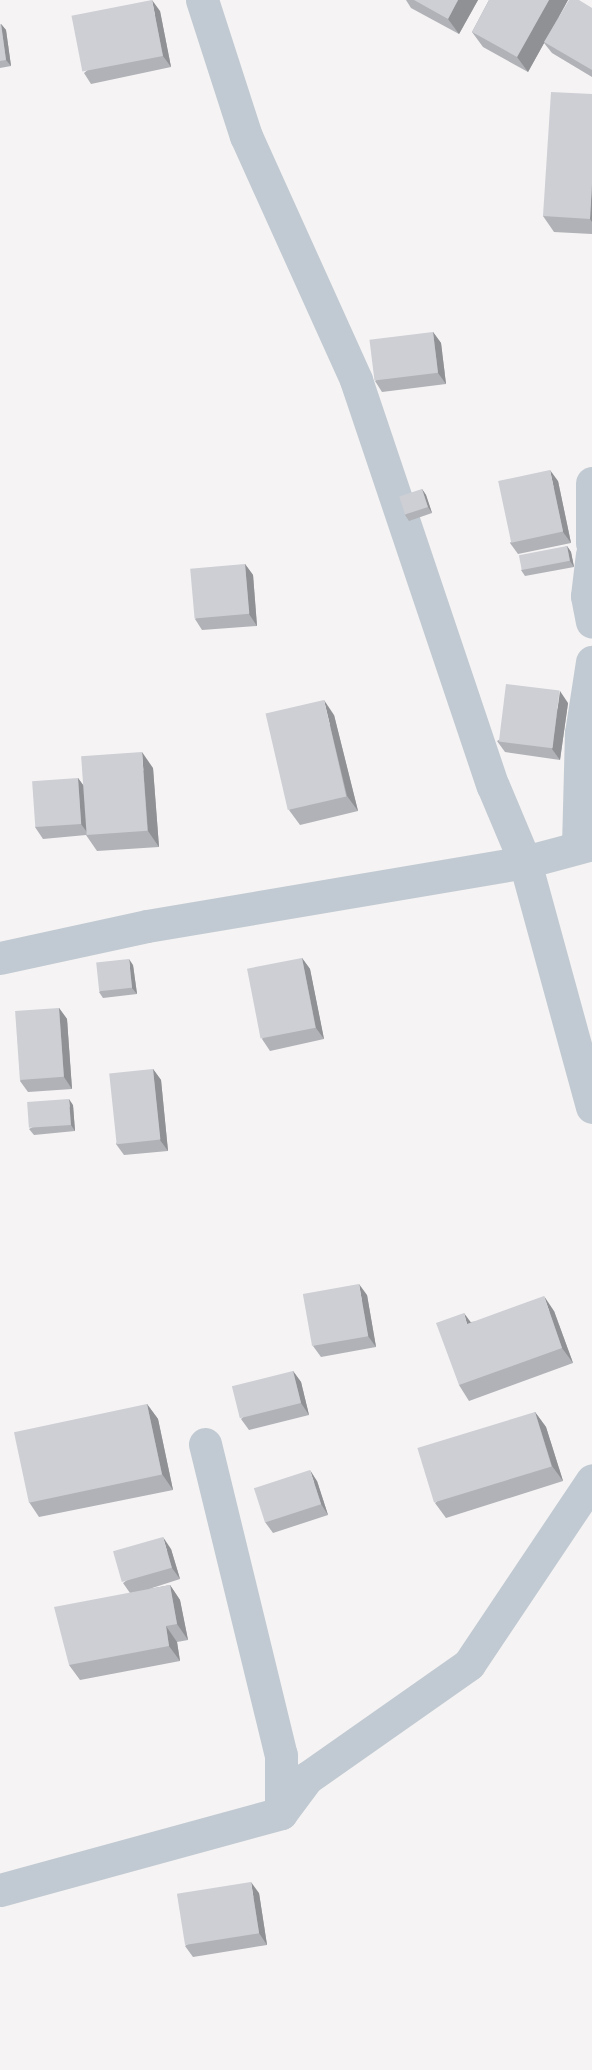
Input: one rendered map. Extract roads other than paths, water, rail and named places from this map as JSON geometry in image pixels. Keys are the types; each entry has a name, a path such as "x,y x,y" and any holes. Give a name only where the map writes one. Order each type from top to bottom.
{"street":[{"path":"202,0 246,136 356,380 493,786 525,862 592,1107"},
{"path":"592,483 592,543"},
{"path":"592,555 587,596 592,622"},
{"path":"0,958 147,926 525,862 585,845 581,733 592,662"},
{"path":"205,1444 281,1755 281,1813"},
{"path":"0,1890 281,1813 307,1778 469,1664 592,1480"}]}
